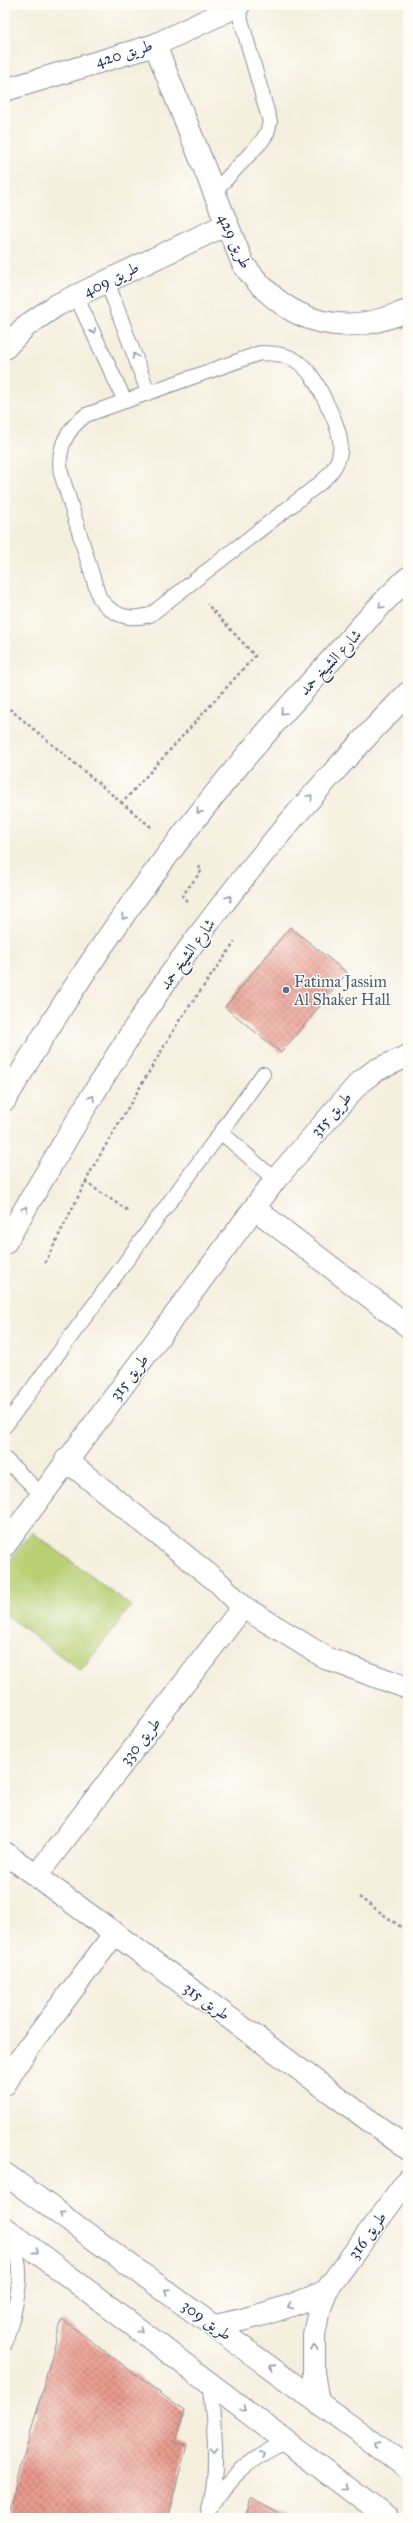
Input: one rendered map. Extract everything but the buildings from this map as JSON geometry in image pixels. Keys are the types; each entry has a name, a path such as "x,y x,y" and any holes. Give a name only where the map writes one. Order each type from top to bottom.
{"street":[{"name":"طريق 420","path":"5,90 155,45 238,6"},
{"name":"طريق 429","path":"155,45 243,264 260,288 283,306 309,318 338,324 367,323 408,311"},
{"name":"طريق 409","path":"5,348 26,326 57,305 227,224"},
{"name":"شارع الشيخ حمد","path":"5,1100 61,1008 192,820 275,720 408,578"},
{"name":"شارع الشيخ حمد","path":"5,1242 120,1050 176,968 263,854 337,766 408,693"},
{"name":"طريق 315","path":"5,1545 66,1460 255,1209 274,1180 359,1083 376,1070 408,1056"},
{"path":"255,1209 408,1326"},
{"path":"66,1460 218,1583 243,1607 328,1659 408,1688"},
{"name":"طريق 330","path":"36,1876 243,1607"},
{"name":"طريق 315","path":"5,1853 408,2149"},
{"path":"5,2084 21,2058 115,1933"},
{"name":"طريق 309","path":"5,2174 408,2468"},
{"name":"طريق 316","path":"318,2401 314,2372 314,2335 318,2314 326,2290 408,2179"},
{"path":"7,2229 386,2518"},
{"name":"طريق 316","path":"215,2326 261,2316 304,2301 326,2290"}],"lane":[{"path":"214,192 261,142 267,134 270,122 238,6"},
{"path":"107,281 148,392"},
{"path":"76,296 125,401"},
{"path":"260,353 277,354 295,360 309,372 319,387 338,428 341,441 336,466 329,476 160,608 150,615 139,618 127,618 116,614 106,607 99,597 61,472 59,460 66,434 75,423 86,415 125,401 242,358 260,353"},
{"path":"5,1426 150,1226 263,1074"},
{"path":"221,1132 274,1180"},
{"path":"5,1459 41,1494"},
{"path":"5,2344 21,2281 16,2247 7,2229"},
{"path":"207,2515 213,2481 214,2448 209,2384"},
{"path":"207,2515 219,2494 248,2462 286,2442"}],"path":[{"path":"217,614 238,637"},
{"path":"5,705 122,803"},
{"path":"85,1182 150,1226"},
{"path":"359,1897 408,1932"}],"green space":[{"path":"32,1532 131,1606 81,1671 5,1614 5,1567"}],"place":[{"name":"Fatima Jassim Al Shaker Hall","path":"286,990"}]}
